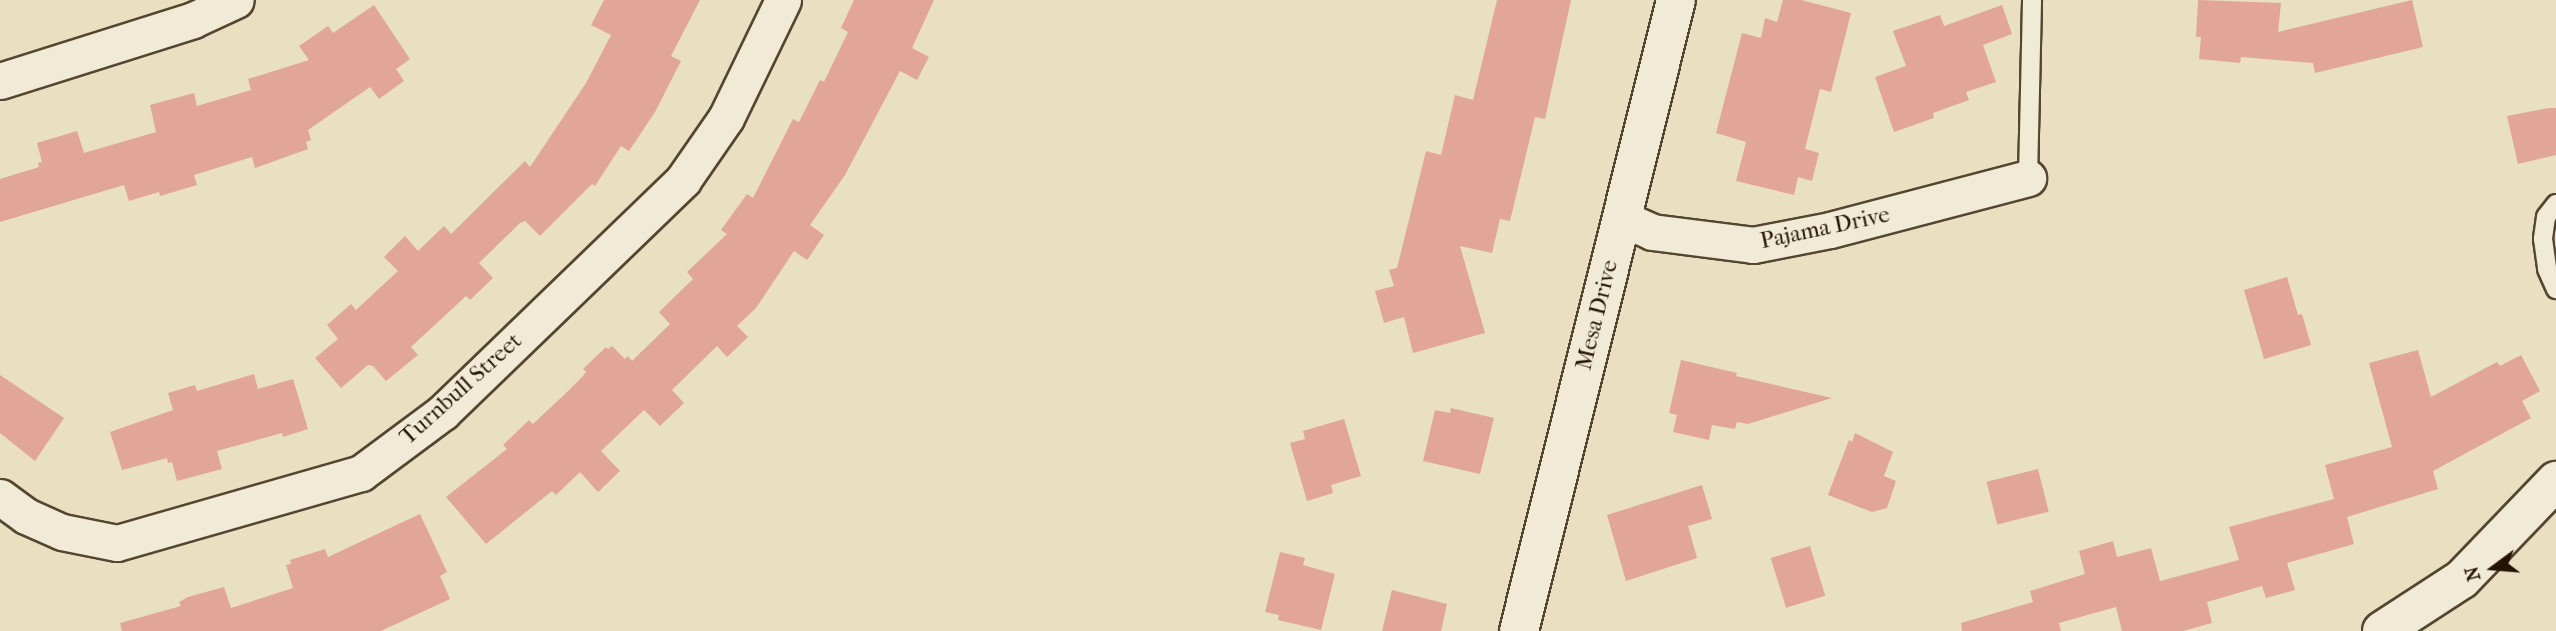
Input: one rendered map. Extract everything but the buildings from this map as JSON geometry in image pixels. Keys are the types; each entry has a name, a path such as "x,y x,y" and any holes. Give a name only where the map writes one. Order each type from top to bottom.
{"main road":[{"name":"Mesa Drive","path":"1519,631 1676,0"},
{"path":"2382,631 2462,579 2556,481"}],"street":[{"path":"0,80 194,20 236,0"},
{"name":"Turnbull Street","path":"0,497 26,516 62,532 117,542 361,473 443,412 683,180 726,118 783,0"},
{"name":"Pajama Drive","path":"1621,218 1652,232 1753,245 1830,230 2028,178"}],"lane":[{"path":"2028,178 2032,0"},
{"path":"2556,204 2546,217 2543,239 2547,269 2556,289"}]}
